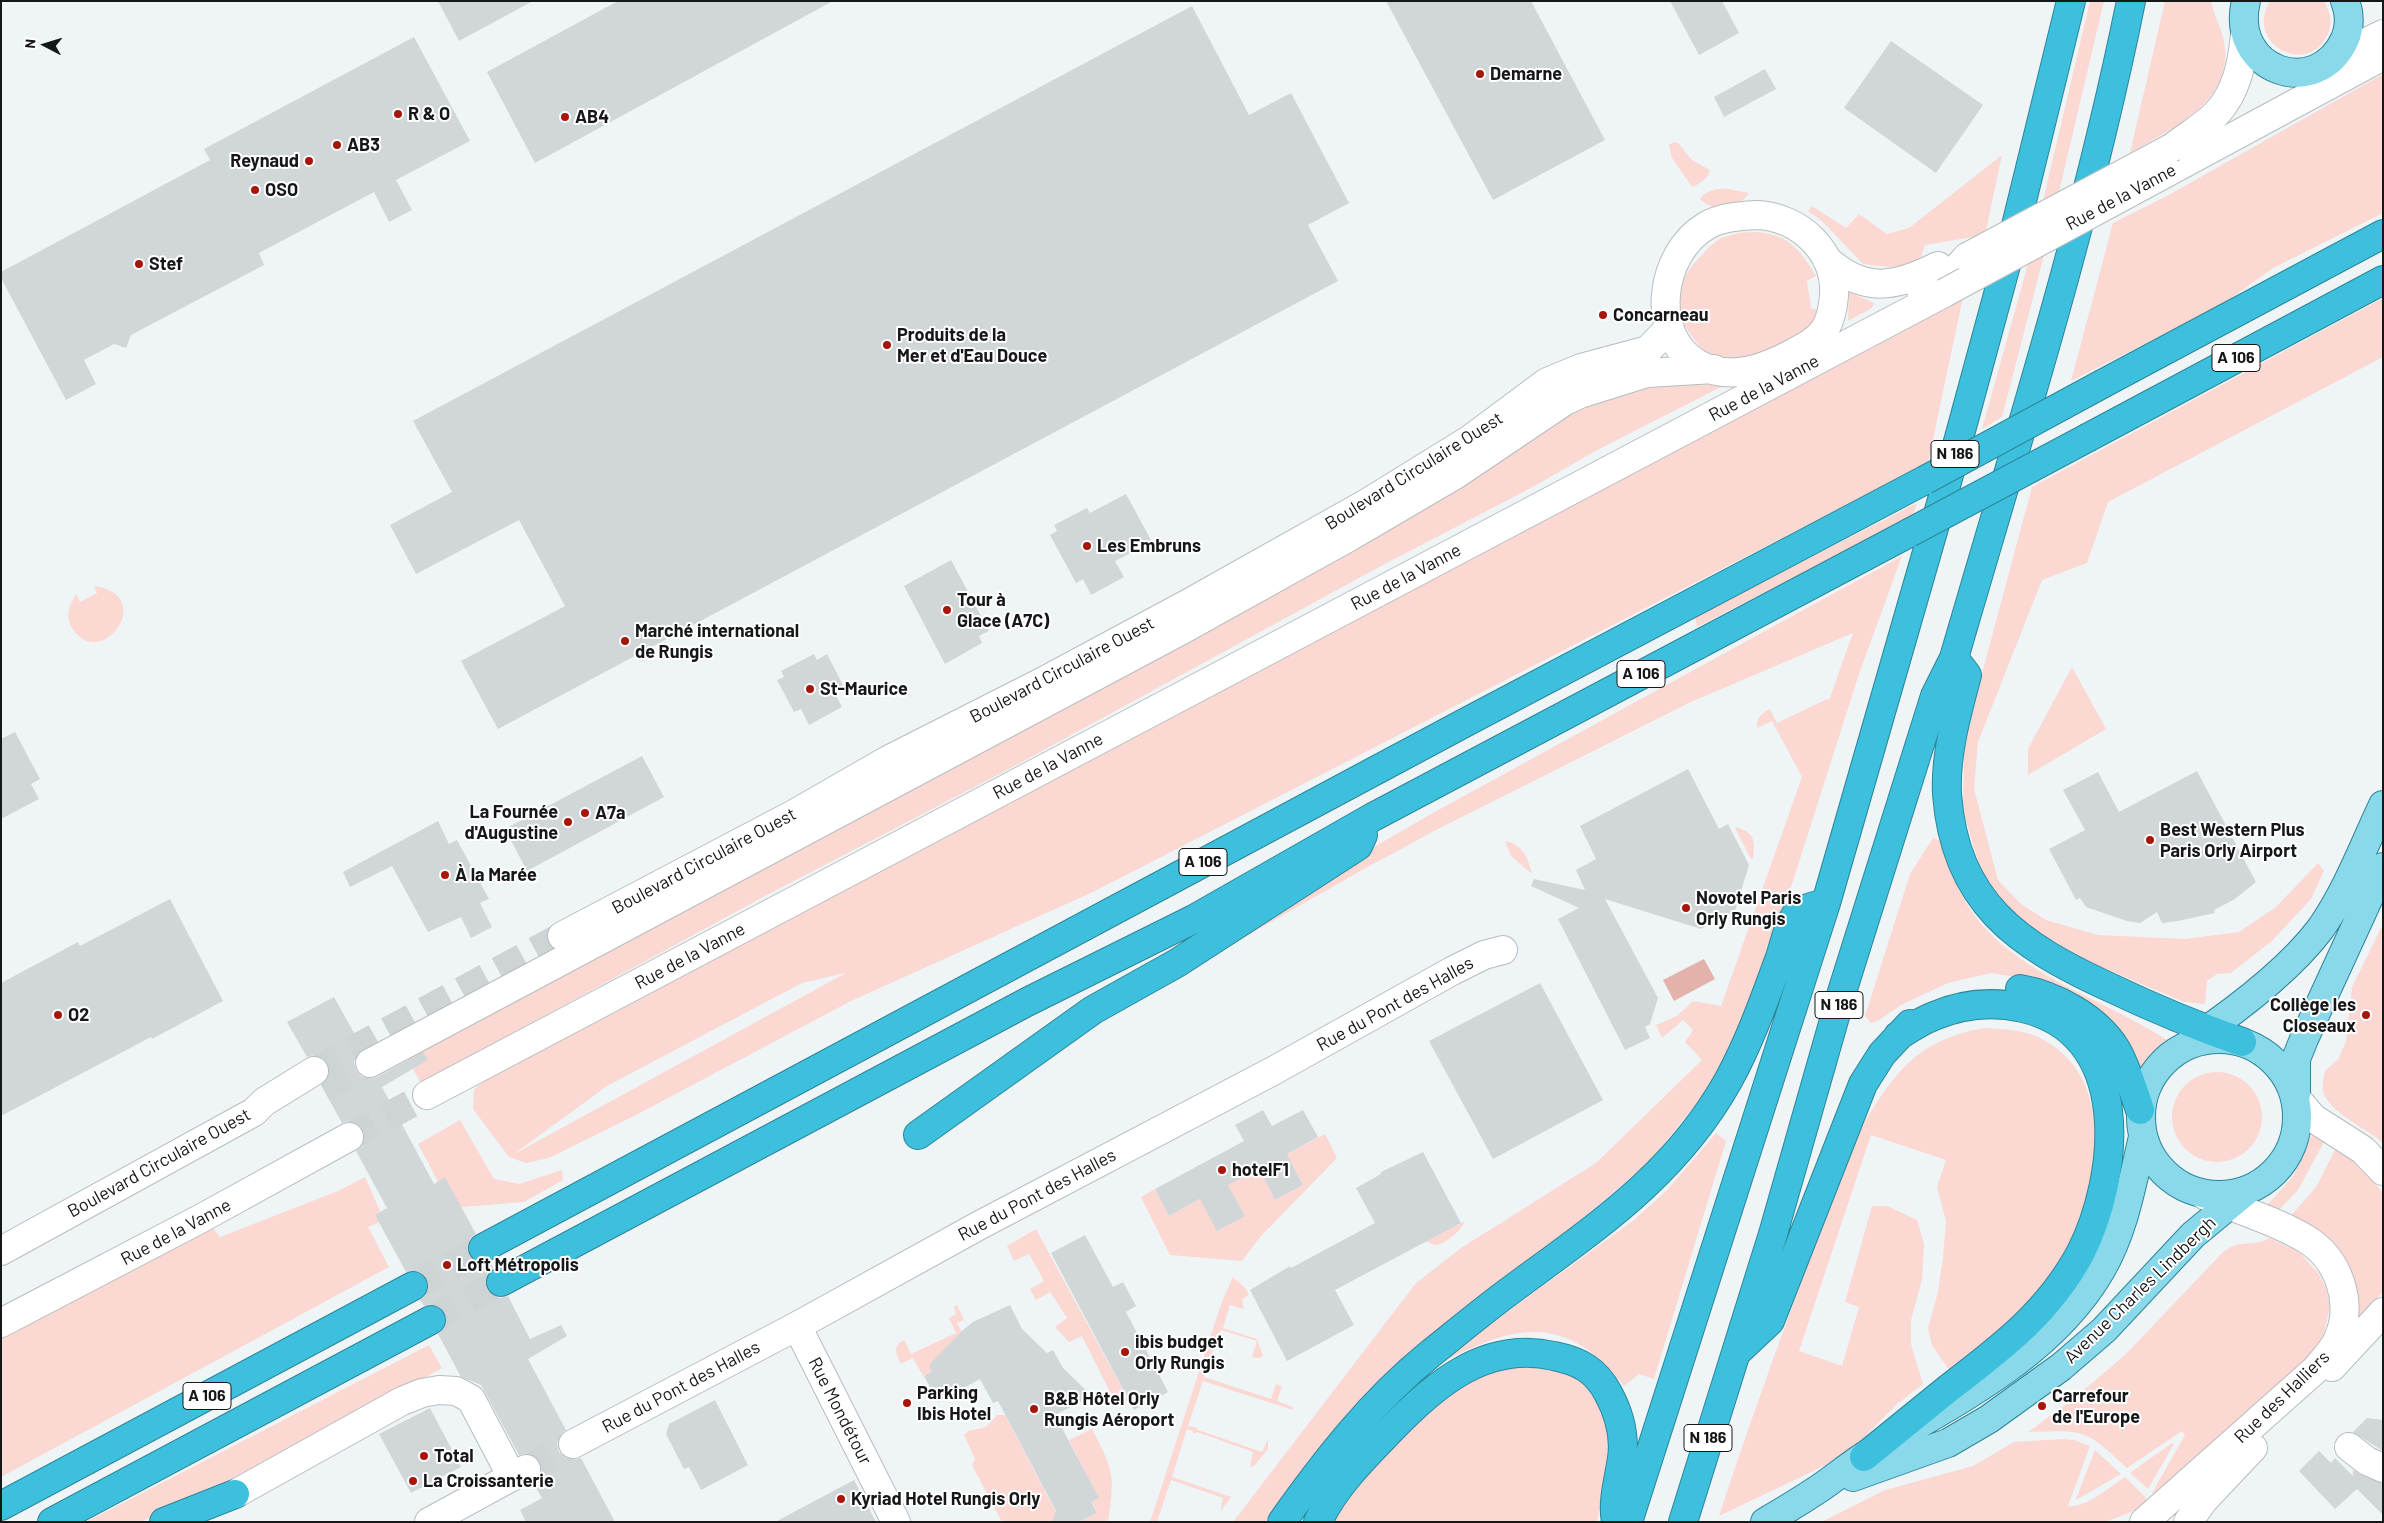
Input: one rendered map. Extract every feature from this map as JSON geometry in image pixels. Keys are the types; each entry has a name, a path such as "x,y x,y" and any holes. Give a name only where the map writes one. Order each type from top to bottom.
{"highway":[{"name":"N 186","path":"1628,1522 1826,903 1944,493 1996,301 2071,1"},
{"name":"N 186","path":"1683,1522 1772,1234 1842,992 1935,696 1954,658 2068,263 2120,57 2131,1"},
{"name":"A 106","path":"483,1248 1452,729 1925,480 2383,234"},
{"name":"A 106","path":"501,1282 1027,1002 1194,919 1373,817 2383,280"},
{"path":"1954,658 1967,675 1951,741 1947,793 1956,847 1969,878 1982,899 1999,920 2040,952 2077,973 2175,1018 2242,1042"},
{"path":"918,1135 1093,1010 1177,963 1358,846 1373,817"},
{"path":"1282,1522 1322,1465 1390,1390 1429,1355 1503,1296 1617,1212 1662,1170 1704,1120 1727,1082 1763,1001 1794,918 1808,908 1826,903"},
{"path":"1734,1355 1770,1321 1863,1084 1882,1054 1898,1036 1921,1012 1937,1001 1962,991 2004,986 2041,994 2060,1002 2103,1033 2115,1048 2127,1072 2141,1124"},
{"path":"1864,1457 2006,1345 2042,1308 2068,1272 2088,1235 2104,1184 2109,1155 2108,1107 2104,1086 2096,1067 2088,1052 2076,1038 2047,1017 2033,1010 2011,1006 1972,1005 1933,1016 1898,1036"},
{"name":"A 106","path":"1,1506 413,1286"},
{"name":"A 106","path":"52,1522 431,1320"},
{"path":"1318,1522 1353,1470 1416,1404 1442,1383 1473,1364 1504,1354 1535,1351 1570,1359 1596,1374 1609,1393 1621,1421 1622,1456 1613,1506 1616,1522"},
{"path":"164,1522 235,1494"}],"main road":[{"path":"2227,1 2256,55 2266,64 2279,70 2292,72 2306,71 2325,63 2341,47 2347,33 2349,19 2345,1"},
{"path":"2244,32 2242,15 2246,1"},
{"path":"2204,1195 2171,1180 2153,1161 2141,1124 2147,1085 2158,1068 2183,1047 2240,1007 2294,958 2321,928 2342,892 2383,804"},
{"path":"2237,1199 2267,1180 2284,1161 2296,1130 2298,1112 2296,1059 2383,866"},
{"path":"2183,1047 2207,1040 2225,1039 2242,1042 2259,1049 2279,1065 2296,1098"},
{"name":"Avenue Charles Lindbergh","path":"1765,1522 1819,1489 1864,1457 1973,1391 2042,1341 2066,1318 2090,1288 2113,1247 2124,1217 2141,1124"},
{"name":"Avenue Charles Lindbergh","path":"1819,1489 1948,1444 1990,1419 2061,1367 2104,1330 2193,1235 2237,1199"}],"street":[{"path":"2171,159 2216,114 2230,94 2243,58 2244,32"},
{"path":"1827,260 1850,278 1886,284 1909,280 1944,263 1967,257 2171,159 2200,138 2295,86 2325,63 2383,34"},
{"name":"Rue de la Vanne","path":"427,1095 1944,293 2171,159 2383,56"},
{"path":"1810,344 1824,330 1833,305 1832,275 1822,250 1804,230 1777,217 1757,215 1716,221 1691,237 1673,266 1665,300 1668,330 1683,353 1701,365 1736,372 1758,370 1948,277 1967,257"},
{"name":"Boulevard Circulaire Ouest","path":"562,936 794,814 888,760 1040,683 1188,604 1367,503 1452,451 1525,400 1547,382 1581,368 1648,350 1668,330"},
{"path":"370,1063 1207,616 1351,536 1455,475 1572,398 1648,373 1714,369"},
{"name":"Rue du Pont des Halles","path":"573,1444 797,1326 980,1225 1273,1071 1452,971 1484,955 1503,950"},
{"name":"Boulevard Circulaire Ouest","path":"1,1251 254,1112 264,1102 318,1079"},
{"path":"2296,1098 2313,1118 2363,1150 2383,1171"},
{"name":"Rue de la Vanne","path":"1,1323 200,1220 349,1138"},
{"name":"Rue des Halliers","path":"2144,1522 2315,1370 2334,1347 2342,1326 2343,1291 2335,1270 2322,1252 2296,1234 2237,1199 2204,1195"},
{"name":"Rue des Halliers","path":"2188,1522 2203,1501 2383,1312"},
{"name":"Rue Mondétour","path":"797,1326 896,1522"},
{"path":"235,1494 402,1401 422,1393 439,1390 456,1391 471,1399 519,1473 429,1522"},
{"path":"2348,1447 2367,1461 2383,1468"}],"shaded area":[{"path":"2090,1 2104,1 2059,192 2042,205"},
{"path":"2165,1 2211,1 2224,43 2224,68 2218,85 2194,113 2162,135 2130,153"},
{"path":"2270,1 2324,1 2331,22 2328,34 2319,47 2307,53 2294,54 2282,50 2272,42 2265,30 2264,17"},
{"path":"2383,74 2383,213 2273,268 2220,306 2071,381 2113,223 2167,196"},
{"path":"1674,142 1678,143 1692,160 1710,170 1706,179 1701,183 1692,187 1672,158 1669,145"},
{"path":"2002,155 1985,235 1925,245 1918,265 1897,268 1863,264 1823,222 1808,211 1812,206 1846,228 1859,214 1887,234 1909,228"},
{"path":"1716,189 1749,193 1739,203 1726,207 1712,206 1700,199 1704,194"},
{"path":"1753,232 1775,235 1791,244 1804,257 1816,276 1807,281 1811,308 1820,311 1814,327 1755,360 1720,359 1707,355 1684,325 1679,311 1679,296 1683,281 1690,268 1710,246 1721,238 1738,233"},
{"path":"2044,255 2002,417 1982,429 2028,264"},
{"path":"1849,292 1874,303 1872,308 1848,321"},
{"path":"1963,297 1928,463 1093,892 851,1001 636,1115 549,1158 526,1163 509,1157 473,1109 474,1090 489,1075","holes":["844,974 514,1154 607,1086 802,983"]},
{"path":"2383,298 2383,357 2108,502 2087,563 2042,580 1978,742 1974,789 1998,880 2021,904 2046,920 2098,935 2185,939 2239,932 2276,907 2318,863 2324,871 2311,899 2273,940 2231,973 2217,974 2207,981 2205,1004 2184,1002 2058,949 2008,909 1984,882 1963,810 1964,751 1977,692 2032,487"},
{"path":"1702,380 1725,385 1599,449 1529,489 1381,566 1009,769 767,895 421,1083 405,1055 1572,407 1649,382"},
{"path":"1917,503 1913,516 1697,627 1695,617"},
{"path":"1902,556 1859,674 1778,928 1736,1036 1705,1093 1649,1162 1558,1239 1464,1308 1444,1328 1411,1352 1360,1401 1310,1458 1265,1522 1233,1522 1416,1283 1461,1248 1596,1163 1702,1060 1685,1042 1693,1030 1683,1020 1662,1038 1656,1025 1677,1016 1693,1001 1721,1006 1802,777 1772,721 1757,728 1757,721 1762,714 1770,709 1777,723 1827,699 1829,700 1853,633 1691,702 1438,829 1364,869 1110,1014 965,1115 940,1137 938,1130 1082,1027 1289,896 1431,814"},
{"path":"94,586 113,592 122,603 123,616 118,628 108,638 96,642 83,639 71,626 68,618 70,606 76,594 80,602 97,593"},
{"path":"2072,667 2106,729 2028,775 2028,749"},
{"path":"1736,827 1747,832 1752,838 1754,842 1753,859 1751,859"},
{"path":"1933,838 1939,840 1956,884 1970,909 1988,931 2010,951 2062,984 2169,1041 2169,1044 2147,1073 2142,1073 2137,1065 2027,979 1991,973 1948,983 1901,1005 1879,1020 1871,1023 1865,1016 1910,874"},
{"path":"1505,841 1516,845 1524,853 1532,874 1511,856"},
{"name":"Collège les Closeaux","path":"2383,924 2383,1143 2332,1106 2326,1099 2323,1086 2325,1071 2338,1059 2346,1042 2352,987"},
{"path":"1704,959 1715,979 1674,1001 1663,980"},
{"path":"1985,1028 2023,1032 2044,1040 2068,1059 2084,1083 2093,1110 2095,1140 2092,1171 2085,1201 2063,1255 2040,1289 2027,1304 1997,1332 1949,1370 1932,1345 1928,1328 1938,1292 1943,1258 1946,1221 1937,1187 1946,1160 1871,1135 1799,1351 1842,1366 1859,1307 1845,1302 1872,1206 1887,1206 1917,1220 1924,1244 1922,1280 1911,1320 1911,1344 1923,1384 1897,1404 1847,1455 1719,1516 1761,1392 1833,1193 1866,1119 1897,1075 1915,1057 1936,1043 1948,1038"},
{"path":"2217,1072 2234,1076 2249,1085 2258,1100 2262,1117 2258,1134 2249,1149 2234,1158 2217,1162 2200,1158 2185,1149 2176,1134 2172,1117 2176,1100 2185,1085 2200,1076"},
{"path":"460,1120 494,1179 519,1184 562,1170 563,1180 524,1202 452,1208 418,1144"},
{"path":"1716,1133 1726,1141 1654,1379 1639,1374 1624,1386 1601,1360 1578,1343 1554,1334 1531,1332 1507,1335 1481,1344 1426,1371 1634,1220 1667,1190"},
{"path":"1325,1134 1337,1158 1261,1236 1242,1261 1170,1255 1141,1197 1155,1189 1169,1216 1200,1199 1244,1216 1228,1185 1259,1169 1275,1200 1303,1185 1287,1154"},
{"path":"2316,1135 2324,1142 2298,1190 2276,1213 2266,1206 2291,1179 2310,1137"},
{"path":"2336,1148 2360,1166 2383,1193 2383,1292 2358,1320 2355,1319 2289,1218 2316,1187"},
{"path":"365,1177 384,1220 368,1227 389,1267 1,1477 1,1337 211,1226 220,1237 338,1191"},
{"path":"1465,1221 1457,1233 1443,1243 1434,1245 1426,1241"},
{"path":"1036,1229 1129,1401 1117,1406 1082,1336 1069,1342 1055,1327 1067,1318 1050,1292 1036,1300 1030,1289 1044,1281 1029,1254 1014,1261 1007,1246"},
{"path":"2269,1238 2299,1252 2319,1274 2326,1288 2330,1307 2323,1337 2315,1351 2282,1383 2157,1497 2152,1493 2185,1435 2182,1431 2127,1468 2093,1439 2084,1435 2062,1431 2028,1432 2072,1400 2126,1354 2223,1252 2236,1245 2263,1241"},
{"path":"1233,1277 1245,1288 1249,1295 1242,1299 1244,1309 1230,1305 1223,1328 1257,1339 1263,1356 1259,1358 1252,1357 1257,1341 1221,1330 1204,1377 1271,1399 1276,1384 1282,1386 1277,1401 1293,1407 1293,1410 1203,1381 1188,1426 1196,1427 1198,1430 1262,1452 1268,1439 1268,1449 1254,1466 1250,1467 1253,1452 1197,1432 1194,1434 1187,1429 1172,1477 1231,1497 1220,1512 1223,1498 1171,1480 1157,1522 1150,1522 1221,1304"},
{"path":"957,1305 964,1320 957,1323 962,1332 932,1371 923,1376 913,1358 901,1364 896,1350 900,1342 904,1340 911,1354 956,1333 949,1318 956,1314 954,1307"},
{"path":"429,1345 442,1368 229,1484 140,1522 86,1522"},
{"path":"1502,1365 1560,1366 1592,1388 1607,1424 1608,1437 1605,1490 1597,1522 1331,1522 1373,1463 1454,1387"},
{"path":"997,1415 1005,1415 1059,1518 1052,1522 1002,1522 972,1465 975,1459 964,1435 969,1431 986,1427"},
{"path":"1092,1429 1109,1464 1111,1474 1112,1494 1108,1522 1078,1522 1097,1513 1093,1504 1083,1509 1082,1507 1098,1498 1069,1440"},
{"path":"2074,1440 2090,1446 2068,1506 2089,1501 2125,1477 2150,1502 2139,1509 2105,1522 1821,1522 1885,1490 1973,1466 2014,1442"},
{"path":"2172,1443 2174,1444 2148,1489 2130,1473"},
{"path":"2095,1450 2121,1474 2076,1500 2076,1499"}],"building":[{"path":"438,1 533,1 459,41"},
{"name":"AB4","path":"618,1 833,1 535,163 487,72"},
{"path":"1386,1 1531,1 1605,140 1493,200"},
{"path":"1670,1 1722,1 1739,33 1699,55"},
{"name":"Produits de la Mer et d'Eau Douce","path":"1192,6 1249,115 1291,93 1349,203 1308,225 1338,281 498,729 461,661 565,606 519,520 416,574 390,525 452,492 413,421"},
{"path":"414,37 470,141 396,180 412,210 389,222 374,192 259,253 264,265 131,335 126,348 114,344 84,360 96,384 66,400 1,278 1,272 210,160 204,149"},
{"path":"1891,41 1983,105 1936,173 1844,108"},
{"path":"1765,69 1776,89 1724,117 1714,97"},
{"name":"Les Embruns","path":"1126,494 1152,542 1115,561 1124,577 1091,595 1083,579 1076,583 1050,535 1057,531 1054,525 1087,508 1090,513"},
{"name":"Tour à Glace (A7C)","path":"951,560 989,631 979,636 982,643 945,664 904,586"},
{"name":"St-Maurice","path":"814,654 817,660 827,654 844,687 834,692 842,707 809,725 801,709 794,712 777,680 784,677 781,671"},
{"path":"15,732 40,779 31,784 39,799 1,819 1,739"},
{"name":"A7a","path":"642,756 664,797 527,871 505,829"},
{"name":"Novotel Paris Orly Rungis","path":"1688,769 1719,829 1728,824 1749,865 1735,911 1701,929 1605,899 1658,998 1650,1024 1645,1027 1650,1038 1625,1050 1558,919 1579,908 1531,886 1534,879 1585,890 1576,870 1596,859 1580,826"},
{"name":"Best Western Plus Paris Orly Airport","path":"2197,771 2256,882 2235,899 2214,910 2215,913 2162,923 2157,912 2140,923 2127,921 2086,907 2080,898 2076,900 2049,849 2085,830 2063,790 2098,772 2119,812"},
{"name":"À la Marée","path":"438,821 449,844 457,840 489,899 480,903 492,927 471,938 461,917 428,932 392,866 350,887 343,872"},
{"path":"170,899 223,1001 1,1116 1,983 78,942 80,946"},
{"path":"1540,983 1603,1100 1493,1159 1429,1041"},
{"name":"Loft Métropolis","path":"334,997 363,1049 357,1054 354,1062 356,1070 361,1076 369,1079 377,1077 423,1052 428,1060 382,1087 434,1184 445,1177 476,1234 470,1239 467,1247 470,1256 474,1261 482,1264 490,1262 494,1268 488,1273 485,1281 487,1290 500,1298 508,1296 530,1339 561,1325 567,1336 528,1359 566,1430 560,1435 557,1443 559,1452 572,1460 581,1458 615,1522 526,1522 520,1510 542,1498 533,1483 540,1477 542,1470 540,1462 534,1455 527,1453 519,1455 481,1385 461,1377 438,1334 444,1328 447,1321 445,1313 439,1307 431,1304 424,1306 420,1300 426,1295 429,1287 426,1278 422,1273 414,1270 406,1272 375,1215 387,1208 356,1151 363,1145 365,1138 363,1130 357,1123 349,1121 342,1123 321,1085 328,1078 330,1070 327,1063 321,1057 314,1055 307,1057 287,1022"},
{"name":"hotelF1","path":"1263,1110 1272,1126 1303,1110 1318,1137 1287,1154 1303,1185 1275,1200 1259,1169 1228,1185 1245,1216 1217,1231 1200,1199 1169,1216 1155,1189 1244,1141 1235,1125"},
{"path":"1423,1152 1461,1223 1335,1290 1354,1325 1287,1361 1250,1290 1290,1266 1291,1268 1375,1223 1356,1188 1381,1174 1381,1172"},
{"name":"ibis budget Orly Rungis","path":"1085,1235 1113,1287 1123,1282 1136,1306 1126,1312 1168,1392 1134,1410 1051,1253"},
{"name":"B&B Hôtel Orly Rungis Aéroport","path":"1010,1305 1022,1329 1047,1353 1053,1350 1063,1368 1092,1396 1055,1415 1099,1498 1091,1502 1097,1513 1078,1522 1052,1522 1056,1511 998,1401 993,1403 980,1379 938,1402 924,1376 932,1371 929,1365 963,1330 973,1322"},
{"path":"715,1400 748,1465 701,1490 689,1467 684,1469 666,1434 669,1424"},
{"name":"Total","path":"430,1408 461,1467 411,1493 379,1434"},
{"path":"2367,1418 2383,1420 2383,1451 2353,1432"},
{"path":"2319,1451 2331,1463 2335,1458 2353,1476 2353,1470 2383,1483 2383,1515 2357,1489 2335,1509 2299,1471"},
{"name":"Kyriad Hotel Rungis Orly","path":"854,1480 876,1522 775,1522"}],"tunnel":[{"path":"314,1071 562,936"},
{"path":"323,1088 368,1064"},
{"path":"349,1137 427,1095"},
{"path":"413,1286 483,1248"},
{"path":"431,1320 501,1282"},
{"path":"526,1469 573,1444"}],"place":[{"name":"Demarne","path":"1480,74"},
{"name":"R & O","path":"398,114"},
{"name":"AB4","path":"565,117"},
{"name":"AB3","path":"337,145"},
{"name":"Reynaud","path":"309,161"},
{"name":"OSO","path":"255,190"},
{"name":"Stef","path":"139,264"},
{"name":"Concarneau","path":"1603,315"},
{"name":"Produits de la Mer et d'Eau Douce","path":"887,345"},
{"name":"Les Embruns","path":"1087,546"},
{"name":"Tour à Glace (A7C)","path":"947,610"},
{"name":"Marché international de Rungis","path":"625,641"},
{"name":"St-Maurice","path":"810,689"},
{"name":"A7a","path":"585,813"},
{"name":"La Fournée d'Augustine","path":"568,822"},
{"name":"Best Western Plus Paris Orly Airport","path":"2150,840"},
{"name":"À la Marée","path":"445,875"},
{"name":"Novotel Paris Orly Rungis","path":"1686,908"},
{"name":"O2","path":"58,1015"},
{"name":"Collège les Closeaux","path":"2366,1015"},
{"name":"hotelF1","path":"1222,1170"},
{"name":"Loft Métropolis","path":"447,1265"},
{"name":"ibis budget Orly Rungis","path":"1125,1352"},
{"name":"Parking Ibis Hotel","path":"907,1403"},
{"name":"Carrefour de l'Europe","path":"2042,1406"},
{"name":"B&B Hôtel Orly Rungis Aéroport","path":"1034,1409"},
{"name":"Total","path":"424,1456"},
{"name":"La Croissanterie","path":"413,1481"},
{"name":"Kyriad Hotel Rungis Orly","path":"841,1499"}]}
